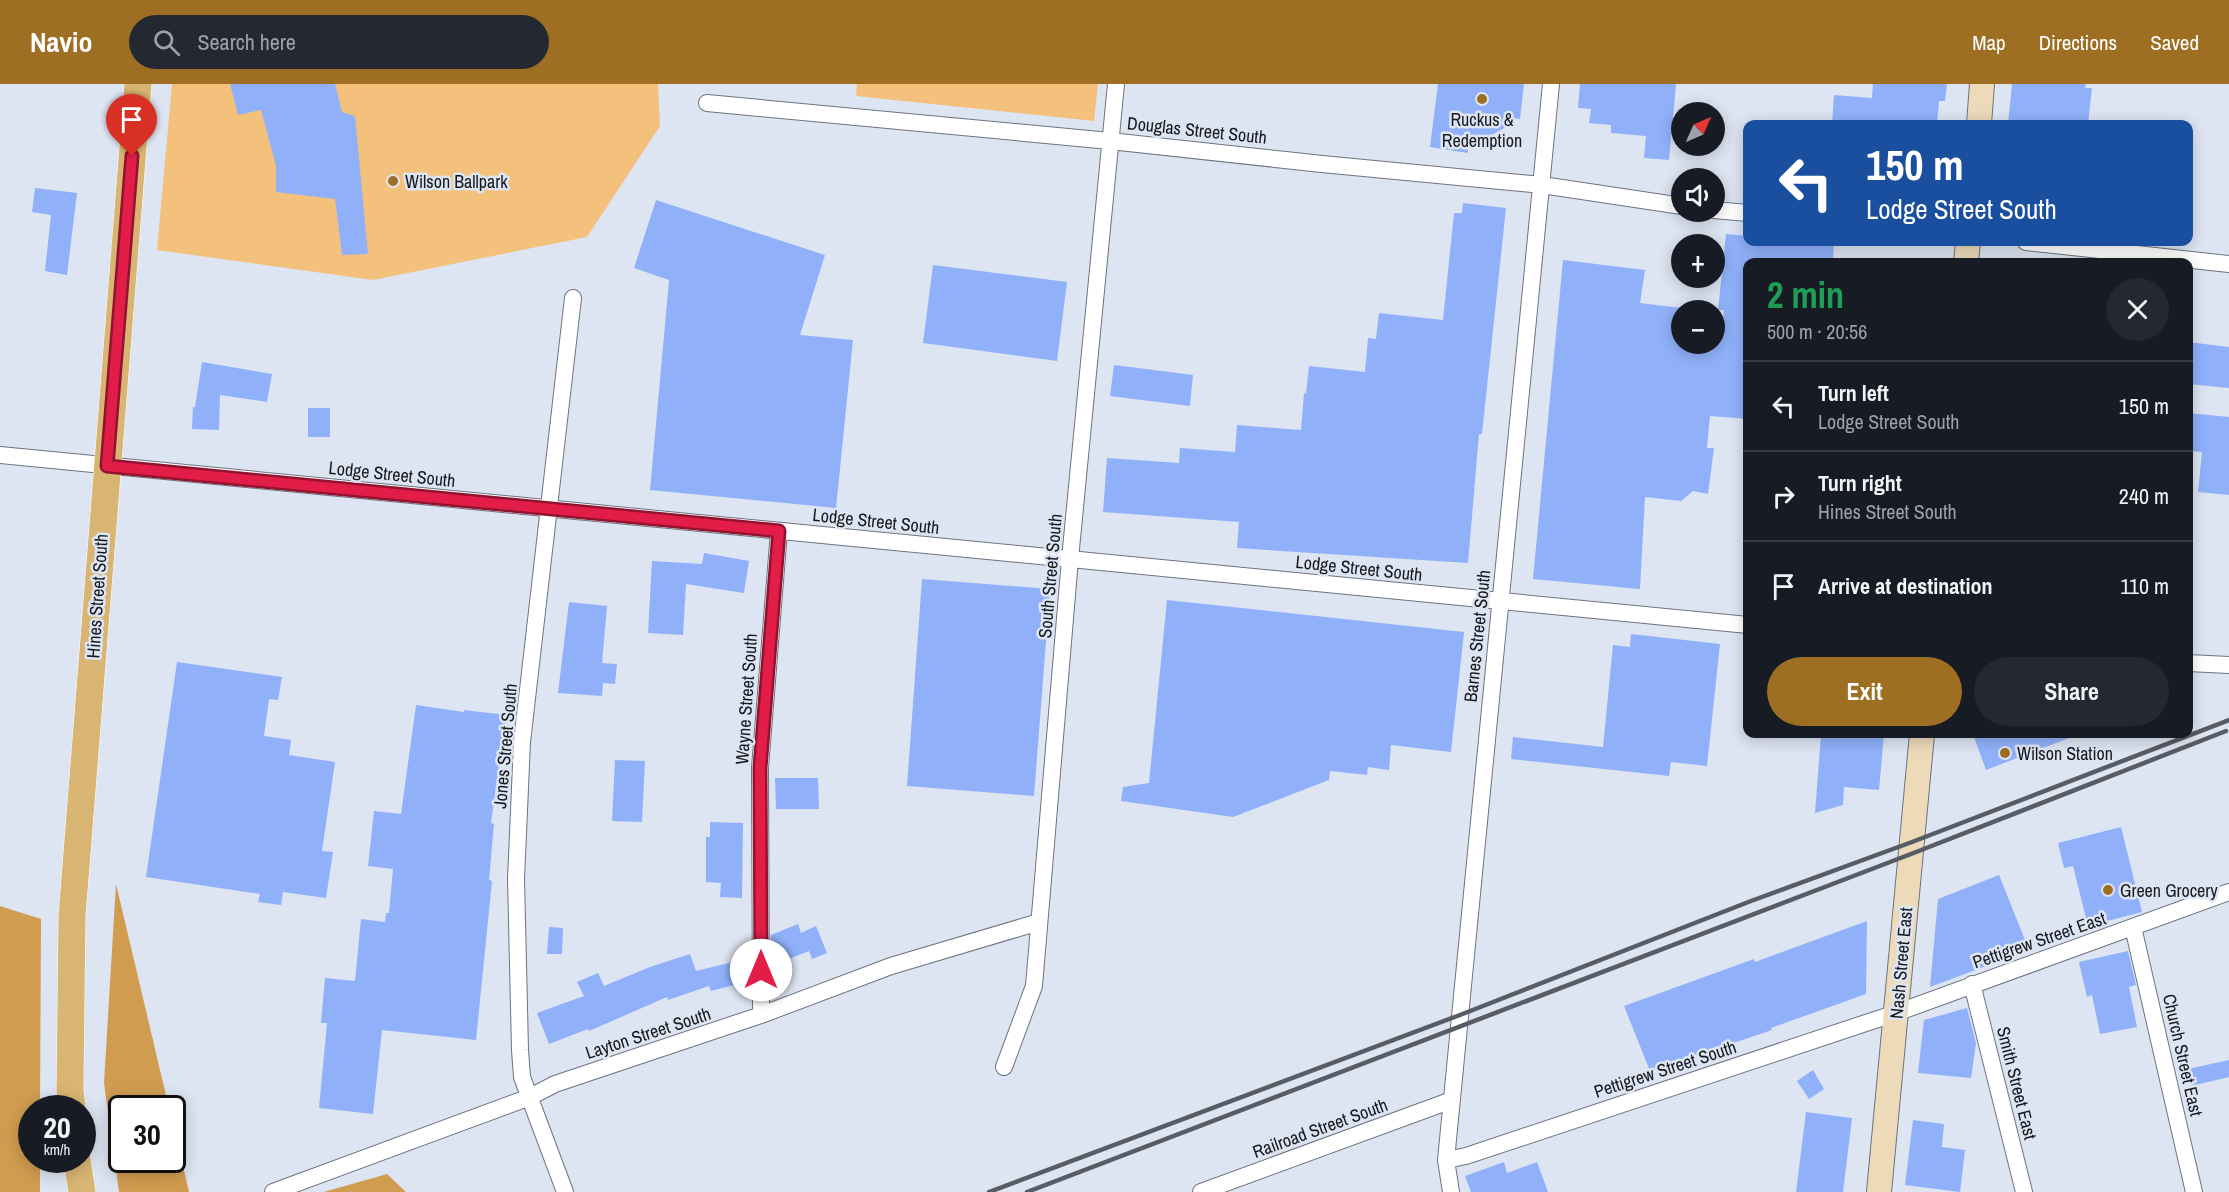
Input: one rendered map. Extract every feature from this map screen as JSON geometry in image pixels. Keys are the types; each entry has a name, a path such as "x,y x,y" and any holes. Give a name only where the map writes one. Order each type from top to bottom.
{"main road":[{"name":"Hines Street South","path":"71,1095 72,916 138,84"},
{"path":"1978,120 1982,84"},
{"name":"Nash Street East","path":"1879,1192 1922,738"},
{"path":"79,1173 82,1192"}],"street":[{"name":"South Street South","path":"1004,1067 1034,986 1070,560 1116,84"},
{"name":"Barnes Street South","path":"1451,1192 1446,1160 1551,84"},
{"name":"Douglas Street South","path":"706,104 1110,141 1542,185 1671,204"},
{"path":"1725,211 1743,213"},
{"path":"2063,246 2174,258"},
{"path":"2193,260 2229,264"},
{"name":"Jones Street South","path":"565,1192 522,1077 516,879 522,742 573,298"},
{"name":"Lodge Street South","path":"0,455 1743,625"},
{"name":"Wayne Street South","path":"761,1015 760,768 779,531"},
{"path":"2193,663 2229,665"},
{"name":"Pettigrew Street East","path":"1896,1013 2229,892"},
{"name":"Layton Street South","path":"273,1192 530,1097 555,1084 761,1015 891,966 1039,922"},
{"name":"Church Street East","path":"2133,927 2194,1192"},
{"name":"Smith Street East","path":"1972,984 2024,1192"},
{"name":"Pettigrew Street South","path":"1446,1160 1466,1156 1896,1013"},
{"name":"Railroad Street South","path":"1201,1192 1452,1100"}],"shaded area":[{"name":"Wilson Ballpark","path":"172,84 658,84 660,126 587,237 373,280 157,250"},
{"path":"857,84 1098,84 1094,121 856,96"},
{"path":"116,884 166,1095 108,1095 108,1112 104,1083"},
{"path":"0,906 41,919 40,1095 18,1095 18,1173 40,1173 40,1192 0,1192"},
{"path":"116,1173 185,1173 189,1192 119,1192"},
{"path":"387,1174 406,1192 324,1192"}],"building":[{"path":"230,84 335,84 342,112 355,116 368,254 342,255 335,199 276,192 276,166 261,110 238,115"},
{"path":"1438,84 1524,84 1520,119 1510,118 1508,126 1468,148 1468,153 1430,147"},
{"path":"1580,84 1676,84 1674,102 1671,102 1669,160 1644,158 1646,136 1611,133 1611,125 1589,123 1591,109 1578,108"},
{"path":"1873,84 1947,84 1945,101 1939,101 1937,120 1832,120 1834,95 1872,98"},
{"path":"2012,84 2086,84 2085,88 2092,88 2088,120 2008,120"},
{"path":"35,188 77,193 67,275 45,271 51,215 32,212"},
{"path":"656,200 825,255 800,335 853,340 836,508 650,490 669,280 634,268"},
{"path":"1463,203 1506,208 1482,434 1479,434 1468,563 1237,548 1239,522 1103,512 1107,458 1179,463 1180,448 1235,452 1237,425 1301,430 1309,366 1365,372 1368,338 1376,339 1379,313 1443,320 1454,213 1462,213"},
{"path":"1726,234 1743,236 1743,246 1834,246 1833,258 1743,258 1743,419 1710,416 1707,448 1714,448 1708,494 1693,491 1681,501 1645,497 1640,589 1533,579 1563,260 1645,270 1640,303 1671,307 1671,354 1725,354 1725,300 1719,300 1720,288 1725,288"},
{"path":"933,265 1067,282 1057,361 923,343"},
{"path":"2193,343 2229,347 2229,388 2193,384"},
{"path":"202,362 272,374 267,402 220,395 219,430 192,429 193,407 195,407"},
{"path":"1114,365 1193,375 1190,406 1110,396"},
{"path":"308,408 330,408 330,437 308,437"},
{"path":"2193,413 2229,417 2229,495 2198,492 2202,452 2193,451"},
{"path":"704,553 749,561 744,593 686,584 683,635 648,633 652,561 702,564"},
{"path":"922,579 1050,589 1034,796 907,786"},
{"path":"1167,600 1464,632 1451,752 1391,745 1389,770 1368,767 1367,775 1330,771 1329,780 1233,817 1121,801 1123,787 1149,783"},
{"path":"569,602 607,606 602,663 617,664 615,684 603,683 602,696 558,693"},
{"path":"1631,634 1720,644 1707,766 1671,762 1669,776 1511,759 1513,737 1603,747 1613,645 1630,647"},
{"path":"177,662 282,677 278,700 269,699 264,736 291,740 289,755 335,762 322,851 333,852 326,898 283,892 281,905 258,902 260,894 146,877"},
{"path":"416,705 506,715 491,823 494,824 489,880 492,881 476,1040 382,1030 373,1114 319,1108 327,1023 321,1023 325,978 355,981 361,919 385,922 386,913 389,913 393,869 368,866 374,811 401,814"},
{"path":"1821,738 1884,738 1879,790 1844,787 1843,805 1815,813"},
{"name":"Wilson Station","path":"1974,738 2069,738 1986,770"},
{"path":"615,760 645,761 642,822 612,821"},
{"path":"775,778 818,778 819,809 776,809"},
{"path":"710,822 743,823 742,898 720,897 721,883 706,882 706,837 710,837"},
{"name":"Green Grocery","path":"2121,827 2142,912 2096,924 2086,918 2073,866 2064,868 2058,843"},
{"path":"1999,875 2029,950 1930,987 1938,899"},
{"path":"1867,921 1866,994 1771,1028 1772,1030 1650,1071 1624,1006"},
{"path":"798,924 801,933 816,926 827,953 812,959 809,951 779,963 771,944 771,935"},
{"path":"549,927 563,928 562,954 547,954"},
{"path":"2128,951 2136,985 2129,987 2137,1027 2100,1034 2092,995 2087,997 2079,962"},
{"path":"690,954 696,971 733,962 738,984 711,991 709,986 668,1000 667,997 589,1031 588,1029 549,1044 537,1013 584,996 577,982 598,973 604,986"},
{"path":"1967,1008 1976,1043 1971,1078 1918,1073 1924,1020"},
{"path":"2229,1060 2229,1077 2191,1086 2188,1069"},
{"path":"1813,1070 1824,1089 1809,1099 1797,1081"},
{"path":"1806,1112 1852,1118 1843,1192 1796,1192"},
{"path":"1913,1120 1944,1124 1942,1147 1965,1150 1960,1192 1905,1185"},
{"path":"1504,1162 1507,1173 1537,1162 1548,1192 1471,1192 1465,1176"}],"railway":[{"path":"2193,734 2229,720"},
{"path":"1027,1192 2226,731"},
{"path":"989,1192 1460,1015 1751,901 2182,738"}],"place":[{"name":"Ruckus & Redemption","path":"1482,99"},
{"name":"Wilson Ballpark","path":"393,181"},
{"name":"Wilson Station","path":"2005,753"},
{"name":"Green Grocery","path":"2108,890"}],"route":[{"path":"132,156 107,466 779,531 760,768 761,970"}]}
